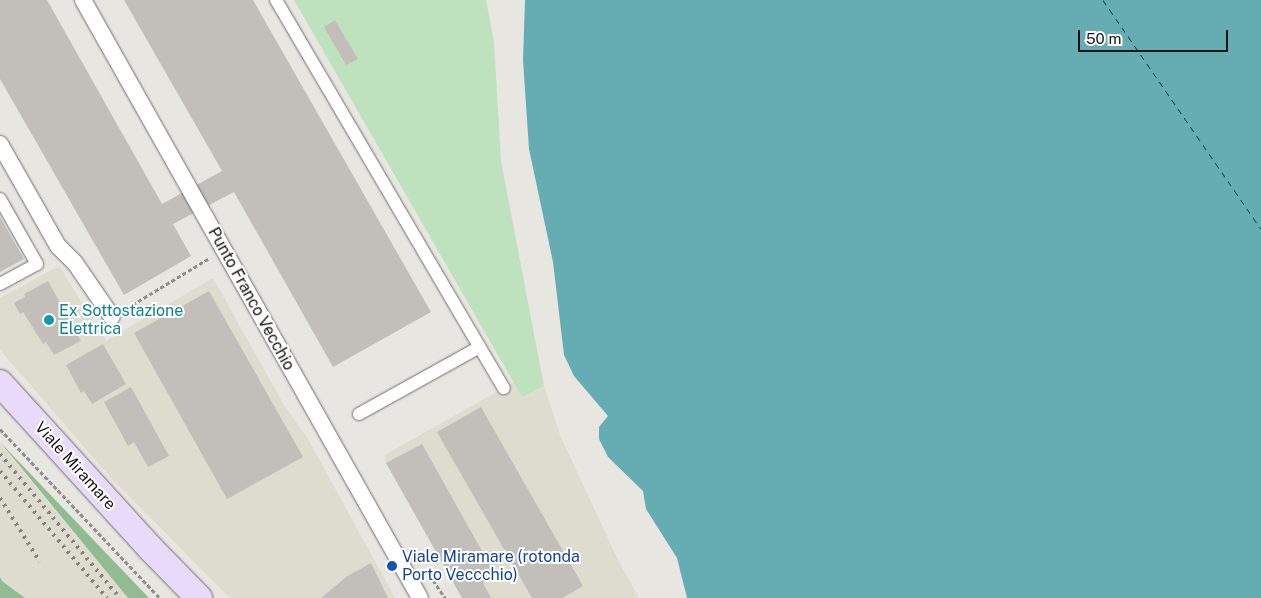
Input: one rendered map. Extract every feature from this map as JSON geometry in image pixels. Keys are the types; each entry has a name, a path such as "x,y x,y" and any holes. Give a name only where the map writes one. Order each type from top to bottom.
{"main road":[{"name":"Viale Miramare","path":"0,383 151,549 200,598"},
{"name":"Viale Miramare","path":"151,549 204,598"},
{"path":"151,549 196,598"}],"street":[{"name":"Punto Franco Vecchio","path":"83,0 420,598"},
{"path":"276,0 504,388"},
{"path":"0,144 58,246 75,263 112,317"},
{"path":"0,198 37,264 0,284"},
{"path":"359,414 480,347"}],"path":[{"path":"112,317 208,259"},
{"path":"0,429 160,598"}],"shaded area":[{"path":"59,266 106,341 213,278 284,405 308,439 395,598 230,598 111,478 0,350 0,298"},
{"path":"514,382 522,397 544,386 560,435 618,560 639,598 462,598 386,463 385,455"},
{"path":"0,444 128,598 25,598 2,580 0,577"}],"green space":[{"path":"294,0 486,0 494,42 501,161 544,386 522,397"},
{"path":"0,442 149,598 128,598"},
{"path":"0,577 2,581 25,598 0,598"}],"water":[{"path":"525,0 1261,0 1261,598 687,598 677,558 646,509 643,491 608,457 599,439 599,427 608,416 574,376 564,355 553,262 529,149 523,60"}],"building":[{"path":"0,0 47,0 162,204 222,171 124,0 253,0 431,312 333,367 234,192 173,224 191,256 124,295 0,79"},
{"path":"335,20 358,59 346,65 324,27"},
{"path":"0,217 24,259 0,272"},
{"name":"Ex Sottostazione Elettrica","path":"48,281 81,341 54,355 46,342 43,344 23,312 20,314 14,303 25,297 24,294"},
{"path":"209,291 303,457 227,499 134,333"},
{"path":"103,344 126,384 92,404 84,391 81,393 66,365"},
{"path":"131,387 169,456 148,467 134,442 128,446 104,402"},
{"path":"481,407 583,586 562,598 532,598 437,432"},
{"path":"422,444 496,576 483,583 491,598 462,598 386,463"},
{"path":"371,563 388,598 321,598 346,577"}],"ferry route":[{"path":"1103,0 1261,229"}],"railway":[{"path":"0,454 120,598"},
{"path":"0,471 107,598"},
{"path":"0,498 40,562"}],"place":[{"name":"Ex Sottostazione Elettrica","path":"49,320"},
{"name":"Viale Miramare (rotonda Porto Veccchio)","path":"392,566"}]}
